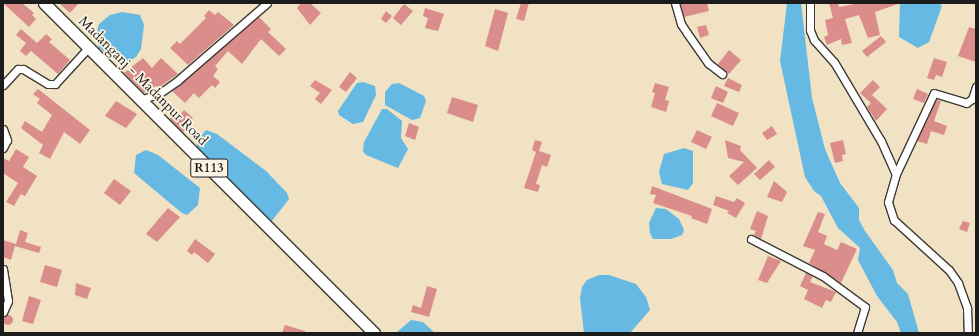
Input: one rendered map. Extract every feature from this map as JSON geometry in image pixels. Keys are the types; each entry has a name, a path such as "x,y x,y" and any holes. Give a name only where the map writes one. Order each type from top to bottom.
{"main road":[{"name":"Madanganj - Madanpur Road","path":"44,3 374,333"}],"street":[{"path":"140,100 160,93 177,81 268,3"},
{"path":"675,3 681,24 708,63 722,74"},
{"path":"810,3 810,30 814,40 834,62 881,141 896,174"},
{"path":"3,84 18,69 23,69 48,84 55,84 89,47"},
{"path":"968,333 967,308 958,283 950,270 894,220 888,202 896,174 934,93 966,103 972,99 976,87"},
{"path":"3,129 7,140 3,148"},
{"path":"751,238 823,276 865,307 857,333"},
{"path":"3,269 8,301 3,312"}],"water":[{"path":"787,3 801,3 812,98 825,149 840,183 859,208 859,220 865,231 893,270 897,283 908,294 919,333 901,333 897,322 877,296 858,260 860,248 838,228 821,196 814,191 805,177 780,61"},
{"path":"900,3 939,3 942,6 929,42 918,48 899,37"},
{"path":"122,12 140,15 144,25 141,49 136,57 126,63 121,63 99,48 96,36 99,24 110,15"},
{"path":"363,82 375,86 376,95 363,122 353,124 339,115 338,111 357,83"},
{"path":"399,83 424,96 426,101 420,118 412,120 385,105 385,92 392,84"},
{"path":"382,109 387,109 402,121 401,138 408,149 398,168 366,155 363,151 364,142"},
{"path":"206,130 217,134 266,171 287,193 289,199 271,222 197,151 197,141"},
{"path":"684,148 693,151 693,183 688,190 662,184 659,172 664,154"},
{"path":"146,150 158,155 200,188 198,205 187,215 182,213 134,173 136,155"},
{"path":"656,208 666,209 679,219 684,230 682,235 671,239 653,239 650,233 649,223"},
{"path":"599,275 609,275 636,284 646,297 650,310 630,333 584,333 580,298 582,287 587,280"},
{"path":"411,320 423,322 435,333 396,333"}],"building":[{"path":"3,3 22,3 34,13 32,15 36,19 29,27"},
{"path":"59,3 79,3 70,13"},
{"path":"301,3 310,3 321,13 310,25 297,8"},
{"path":"521,3 529,3 524,21 516,19"},
{"path":"680,3 707,3 709,11 684,17"},
{"path":"829,3 838,3 839,7 860,3 898,4 875,12 880,35 868,38 859,15 845,19 852,43 842,45 841,39 827,45 824,37 828,35 825,20 833,18"},
{"path":"404,4 413,11 401,25 393,18"},
{"path":"425,8 444,14 438,31 425,28 428,18 423,16"},
{"path":"495,9 508,13 498,51 485,46"},
{"path":"209,10 215,15 218,12 234,25 188,65 170,48 177,41 180,44 206,18 204,16"},
{"path":"386,11 392,16 386,23 381,19"},
{"path":"259,17 271,29 268,32 286,49 279,56 261,39 242,64 228,51 215,66 218,69 213,76 220,82 215,88 212,85 199,98 194,93 185,103 172,91"},
{"path":"706,25 709,35 700,38 697,27"},
{"path":"969,27 976,29 976,62 958,56"},
{"path":"21,29 37,43 46,34 52,39 49,42 70,60 58,74 31,51 26,56 20,51 26,43 16,35"},
{"path":"881,36 886,42 867,57 862,51"},
{"path":"729,50 741,60 729,74 718,64"},
{"path":"143,58 152,68 161,58 178,74 158,88 156,86 144,93 124,73"},
{"path":"934,58 947,62 942,77 936,75 934,80 927,78"},
{"path":"350,72 357,78 346,92 339,87"},
{"path":"728,78 742,85 739,92 724,86"},
{"path":"315,80 332,90 321,104 315,99 320,93 310,86"},
{"path":"873,80 880,87 872,95 887,109 876,121 867,107 871,103 860,93"},
{"path":"655,83 669,87 665,100 669,101 666,112 651,107 655,93 652,92"},
{"path":"716,86 728,92 723,103 711,98"},
{"path":"38,89 90,130 80,144 64,132 50,159 39,153 43,145 21,128 25,121 42,132 52,115 37,103 40,99 33,94"},
{"path":"917,89 928,94 924,103 913,99"},
{"path":"452,97 478,105 473,122 447,113"},
{"path":"936,100 941,101 934,121 947,126 944,135 931,131 927,144 917,141"},
{"path":"116,101 137,114 126,128 105,116"},
{"path":"717,103 739,113 733,126 711,116"},
{"path":"184,110 193,118 184,127 186,129 183,132 170,119 172,116 176,119"},
{"path":"409,123 419,127 415,140 405,136"},
{"path":"772,126 777,134 767,140 762,133"},
{"path":"697,130 712,137 706,149 691,142"},
{"path":"535,140 542,142 539,151 551,155 547,167 542,165 536,184 540,185 538,192 524,188 536,152 532,150"},
{"path":"725,140 741,146 740,150 757,168 738,185 729,176 744,162 728,158"},
{"path":"843,140 846,154 842,155 843,161 835,163 830,143"},
{"path":"16,149 29,157 23,167 37,176 25,196 21,194 14,206 6,202 18,183 3,173 3,158 9,161"},
{"path":"769,160 775,167 760,180 754,174"},
{"path":"114,179 131,191 120,205 104,193"},
{"path":"774,181 787,192 782,202 767,197"},
{"path":"652,186 712,209 707,224 691,218 692,216 653,203 656,195 650,194"},
{"path":"716,196 734,202 737,198 745,203 736,218 727,213 729,211 713,205"},
{"path":"168,208 180,217 157,242 146,234"},
{"path":"757,211 768,216 761,239 754,235 756,231 750,229"},
{"path":"818,212 825,214 818,232 827,236 824,244 837,250 841,242 857,249 841,283 809,263 815,250 803,246"},
{"path":"963,221 970,223 967,232 959,229"},
{"path":"20,230 28,233 25,242 41,247 39,253 15,246 11,260 3,257 3,240 16,244"},
{"path":"195,239 215,254 208,263 194,252 192,255 187,251"},
{"path":"768,256 781,261 767,283 758,280"},
{"path":"45,265 62,270 57,287 40,282"},
{"path":"806,273 813,276 810,282 836,292 831,302 826,300 822,308 804,299 808,290 800,286"},
{"path":"76,283 91,288 87,299 75,295"},
{"path":"427,286 437,289 429,317 411,312 413,305 421,308"},
{"path":"29,296 41,300 33,324 22,321"},
{"path":"6,315 10,315 13,320 10,325 6,325 3,322 3,318"},
{"path":"285,325 305,331 305,333 282,333"}]}
